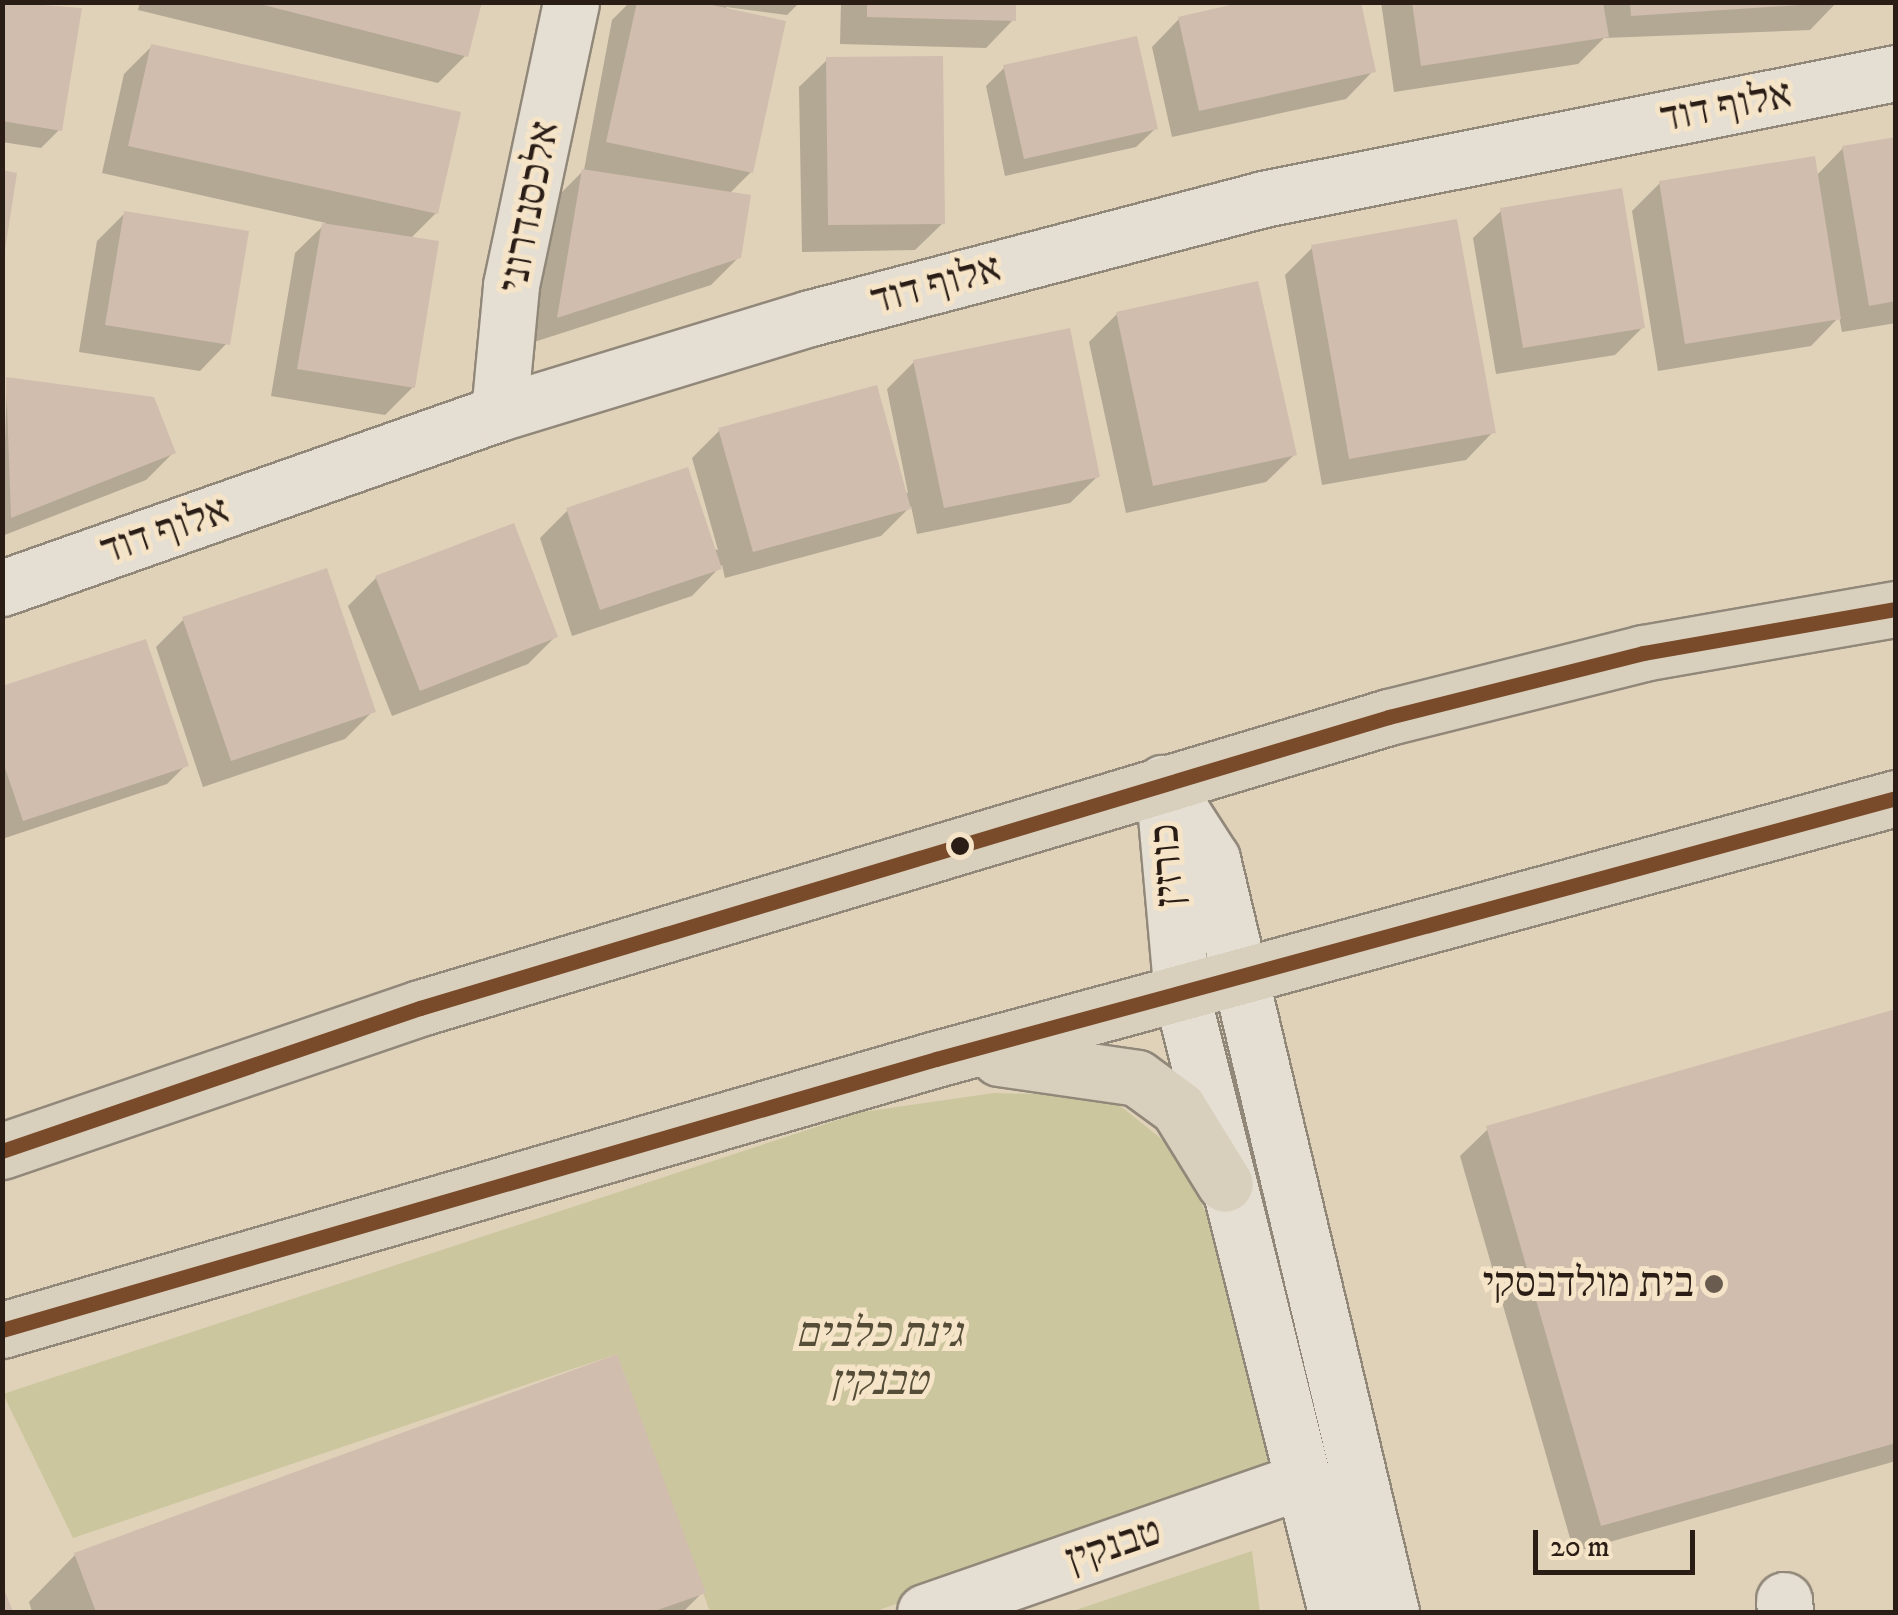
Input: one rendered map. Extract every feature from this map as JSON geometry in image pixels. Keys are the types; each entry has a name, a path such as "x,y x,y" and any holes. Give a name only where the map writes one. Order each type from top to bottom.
{"main road":[{"path":"2,1151 420,1008 1163,783 1644,653 1896,609"},
{"path":"2,1330 936,1059 1182,996 1896,798"},
{"path":"936,1059 1028,1057 1136,1078 1178,1108 1226,1184"}],"street":[{"name":"אלכסנדרוני","path":"500,413 511,285 572,2"},
{"name":"אלוף דוד","path":"2,588 500,413 810,318 1263,199 1896,74"},
{"name":"כורזין","path":"1163,783 1212,859 1392,1612"},
{"name":"כורזין","path":"1163,783 1182,996 1302,1481 1326,1598"},
{"name":"טבנקין","path":"926,1612 1302,1481"}],"green space":[{"name":"גינת כלבים טבנקין","path":"994,1093 1108,1096 1174,1149 1214,1229 1271,1474 873,1612 710,1612 617,1354 73,1538 3,1394 862,1112"},
{"path":"1252,1551 1260,1612 1070,1612"}],"building":[{"path":"2,2 82,8 62,131 2,121"},
{"path":"252,2 482,2 468,57"},
{"path":"637,2 698,2 786,21 753,173 606,142"},
{"path":"867,2 1016,2 1016,21 867,17"},
{"path":"1243,2 1361,2 1376,72 1199,111 1178,17"},
{"path":"1412,2 1603,2 1609,37 1421,66"},
{"path":"1630,2 1801,2 1801,5 1631,16"},
{"path":"1137,36 1158,129 1024,159 1003,65"},
{"path":"151,44 461,112 438,214 128,146"},
{"path":"943,56 945,224 828,225 826,57"},
{"path":"1896,137 1896,301 1869,306 1842,146"},
{"path":"1815,156 1841,319 1685,344 1659,181"},
{"path":"582,169 751,195 741,258 557,318"},
{"path":"2,170 17,173 5,250 2,250"},
{"path":"1622,188 1645,328 1523,348 1500,208"},
{"path":"124,211 249,231 230,345 105,325"},
{"path":"1457,219 1496,433 1349,459 1311,245"},
{"path":"322,223 439,241 415,388 297,369"},
{"path":"1258,281 1297,455 1153,486 1116,312"},
{"path":"1070,328 1100,477 944,508 913,360"},
{"path":"6,377 154,397 176,453 11,518"},
{"path":"877,385 911,509 753,552 718,428"},
{"path":"688,467 722,569 600,610 566,508"},
{"path":"514,523 558,637 420,691 375,576"},
{"path":"327,568 376,712 231,761 182,617"},
{"path":"146,639 189,766 23,821 2,759 2,686"},
{"name":"בית מולדבסקי","path":"1896,1009 1896,1443 1601,1526 1486,1126"},
{"path":"617,1354 706,1593 652,1612 96,1612 74,1553"},
{"path":"3,1586 13,1612 2,1612"}],"transit line":[{"path":"2,1151 420,1008 1389,717 1643,653 1896,609"},
{"path":"2,1330 936,1059 1896,798"}],"place":[{"name":"בית מולדבסקי","path":"1714,1284"}]}
